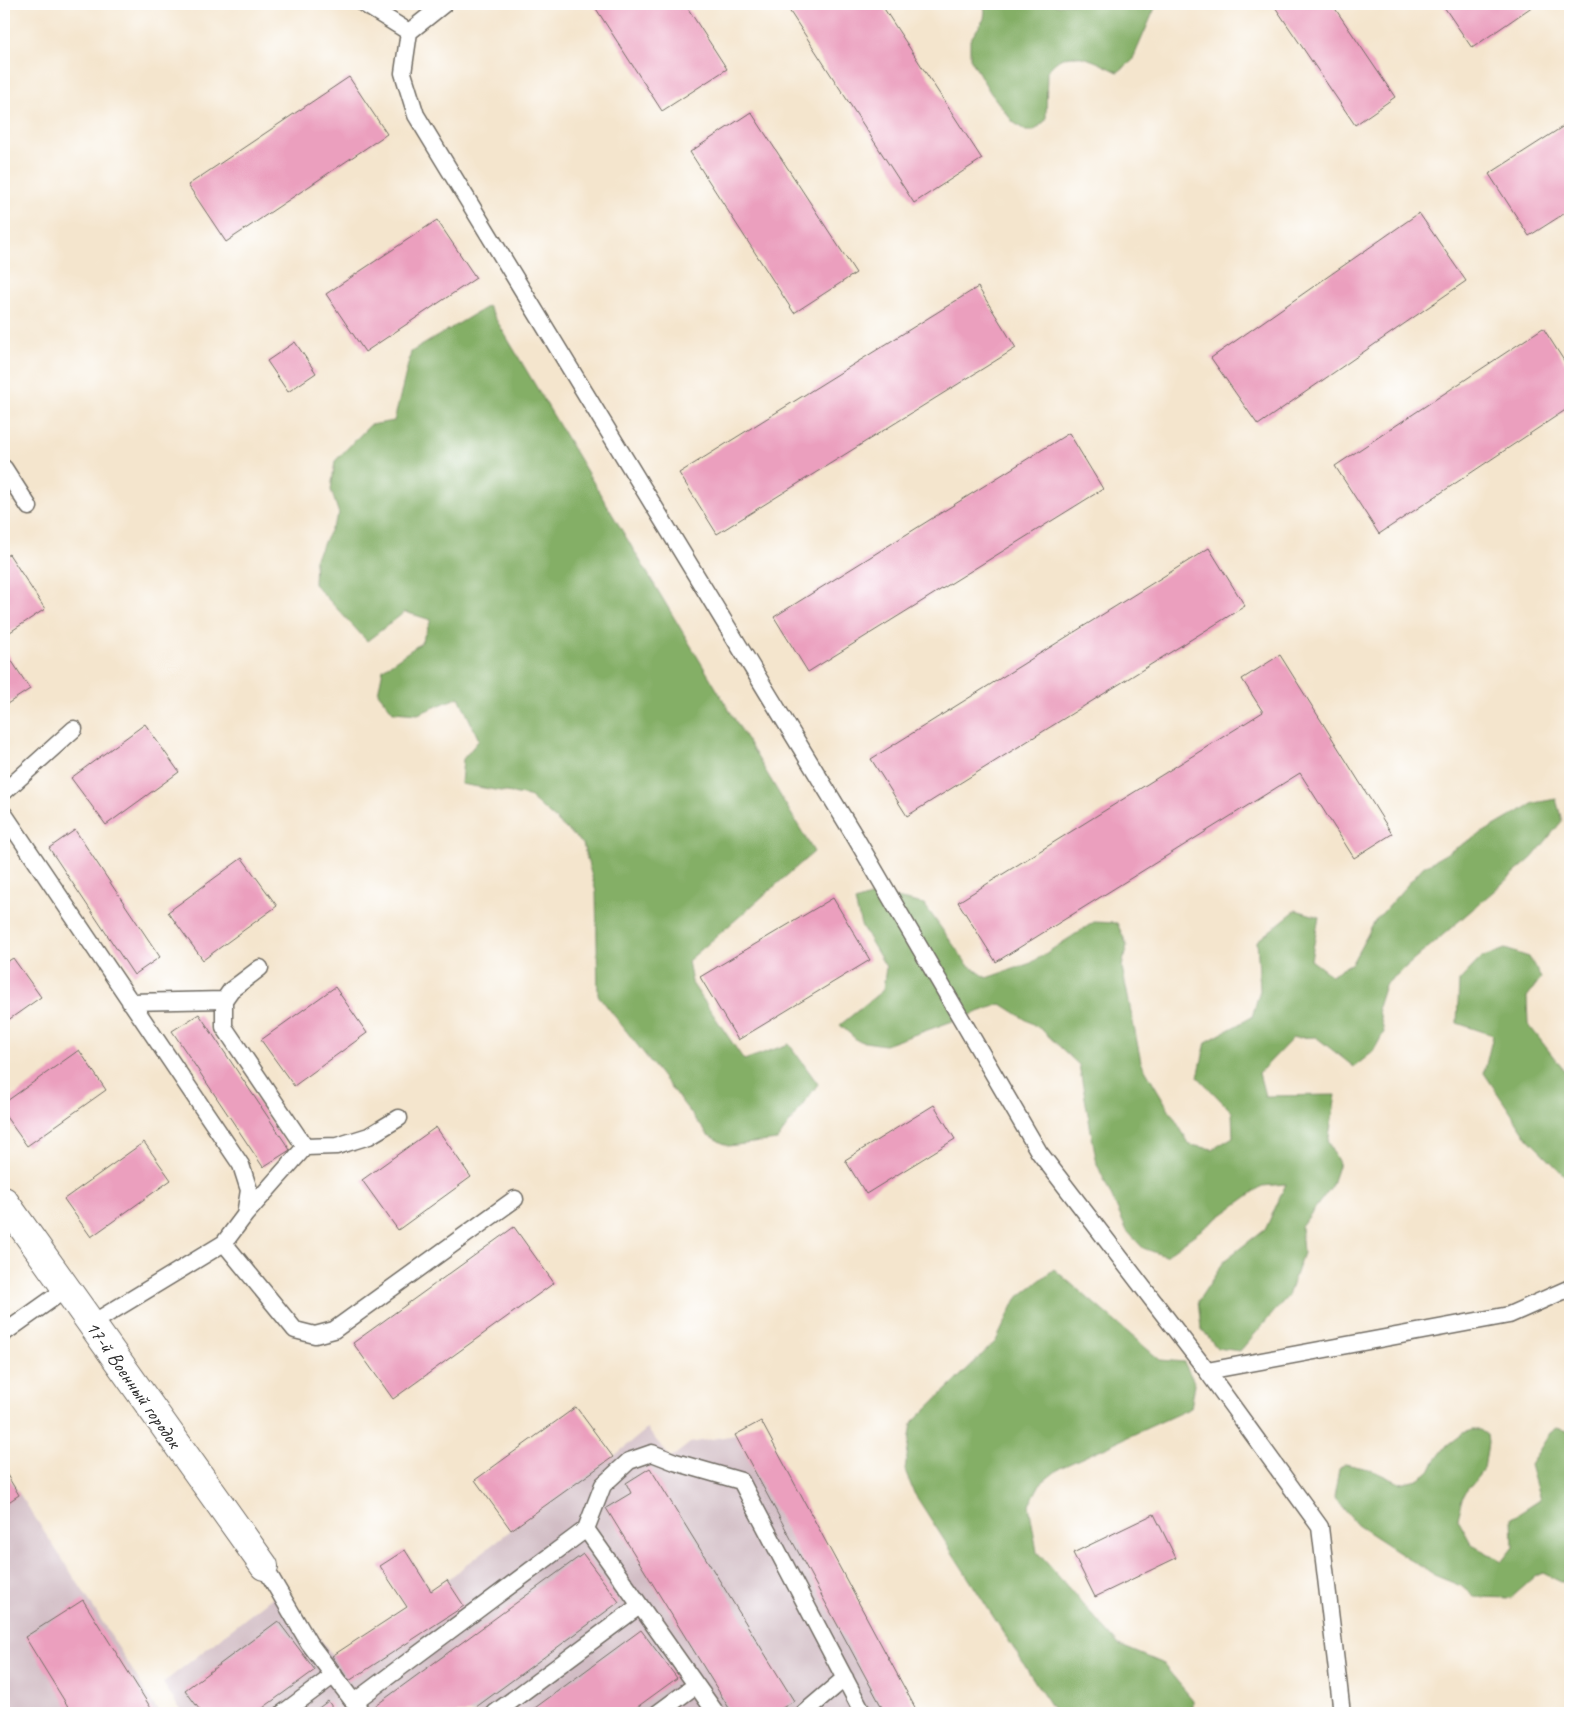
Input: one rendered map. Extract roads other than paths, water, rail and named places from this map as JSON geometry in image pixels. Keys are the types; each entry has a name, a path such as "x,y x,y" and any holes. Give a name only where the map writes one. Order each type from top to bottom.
{"street":[{"name":"17-й Военный городок","path":"4,1201 264,1566"}],"lane":[{"path":"364,4 409,32"},
{"path":"444,4 409,32 403,74 416,115 854,835 1039,1152 1207,1370 1320,1527 1342,1713"},
{"path":"4,468 29,507"},
{"path":"4,792 74,729"},
{"path":"4,814 240,1165 249,1190 245,1215"},
{"path":"260,968 231,990 224,1000 224,1028 305,1147"},
{"path":"130,1002 224,1000"},
{"path":"91,1324 224,1243 245,1215 305,1147 337,1146 369,1136 399,1118"},
{"path":"224,1243 295,1330 315,1335 334,1330 515,1198"},
{"path":"1207,1370 1509,1315 1570,1288"},
{"path":"4,1333 66,1289"},
{"path":"264,1566 309,1643 358,1708 586,1529 604,1484 628,1461 652,1453 741,1482 863,1713"},
{"path":"586,1529 716,1713"},
{"path":"495,1713 639,1606"},
{"path":"283,1713 334,1675"},
{"path":"804,1713 844,1678"},
{"path":"658,1713 696,1685"}]}
